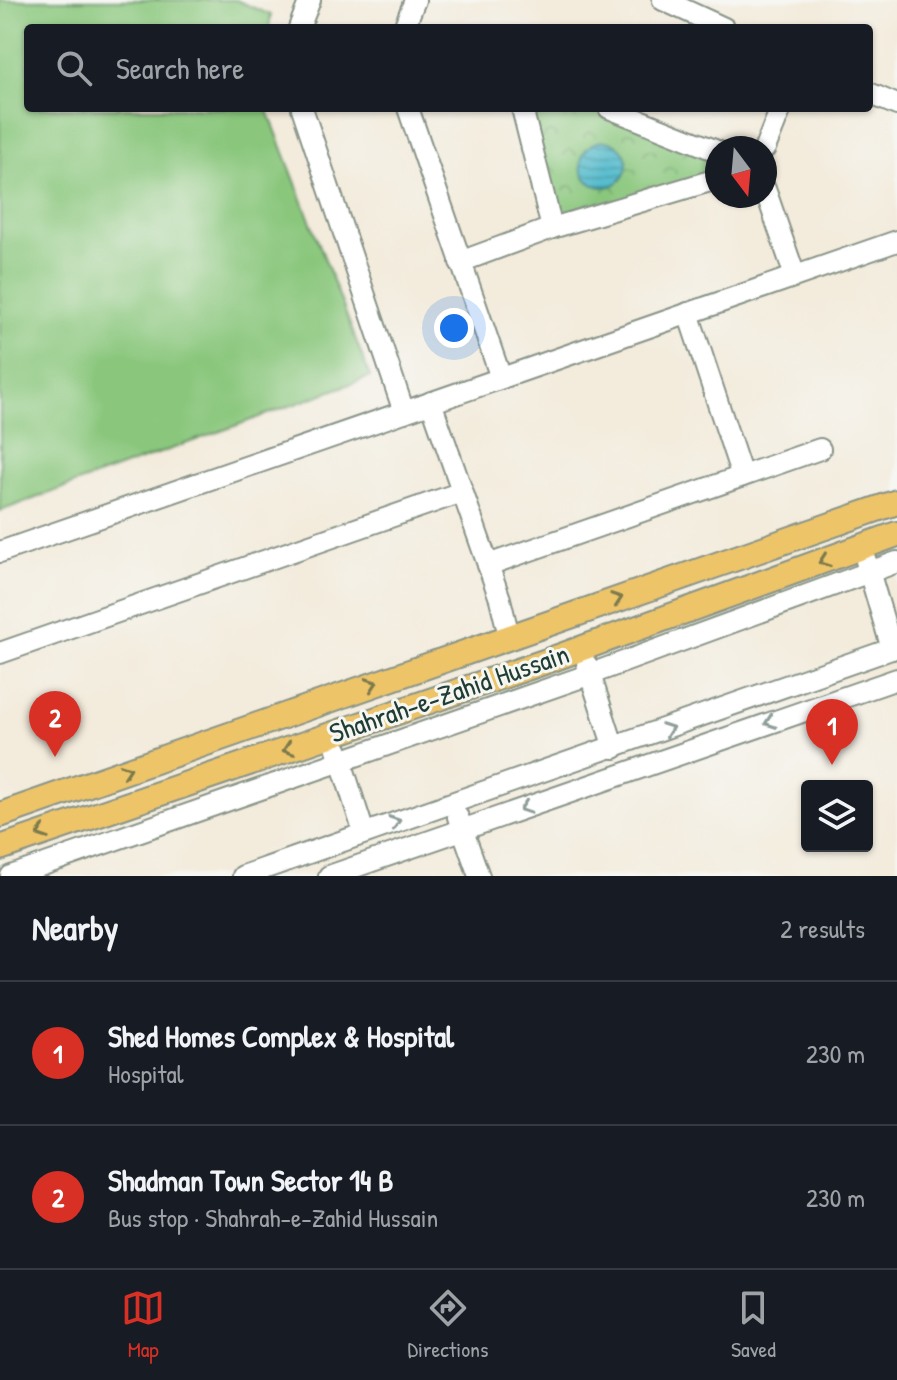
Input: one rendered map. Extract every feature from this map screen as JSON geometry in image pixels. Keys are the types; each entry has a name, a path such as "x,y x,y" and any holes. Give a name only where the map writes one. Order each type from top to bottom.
{"main road":[{"name":"Shahrah-e-Zahid Hussain","path":"0,815 897,502"},
{"name":"Shahrah-e-Zahid Hussain","path":"0,848 547,661 897,534"},
{"path":"537,626 547,661"}],"street":[{"path":"301,24 310,0"},
{"path":"407,24 415,0"},
{"path":"663,0 715,24"},
{"path":"873,95 897,105"},
{"path":"303,112 404,412"},
{"path":"409,112 501,378"},
{"path":"523,112 552,228"},
{"path":"619,112 705,146"},
{"path":"770,136 779,112"},
{"path":"460,262 552,228 705,183"},
{"path":"772,208 795,276"},
{"path":"0,552 897,241"},
{"path":"688,313 742,476"},
{"path":"431,402 488,565 509,636"},
{"path":"488,565 820,449"},
{"path":"0,653 462,492"},
{"path":"243,876 895,648 868,571 864,547"},
{"path":"11,876 588,675 897,562"},
{"path":"586,646 588,675 614,748"},
{"path":"329,876 897,679"},
{"path":"332,734 364,833"},
{"path":"453,802 479,876"}],"green space":[{"path":"0,0 236,0 271,15 270,24 24,24 24,112 269,112 370,377 0,511"},
{"path":"523,112 619,112 705,146 705,183 552,228"}],"water":[{"path":"604,141 621,147 627,164 621,181 604,187 587,181 581,164 587,147"}],"place":[{"name":"Shadman Town Sector 14 B","path":"55,757"},
{"name":"Shed Homes Complex & Hospital","path":"832,765"}]}
